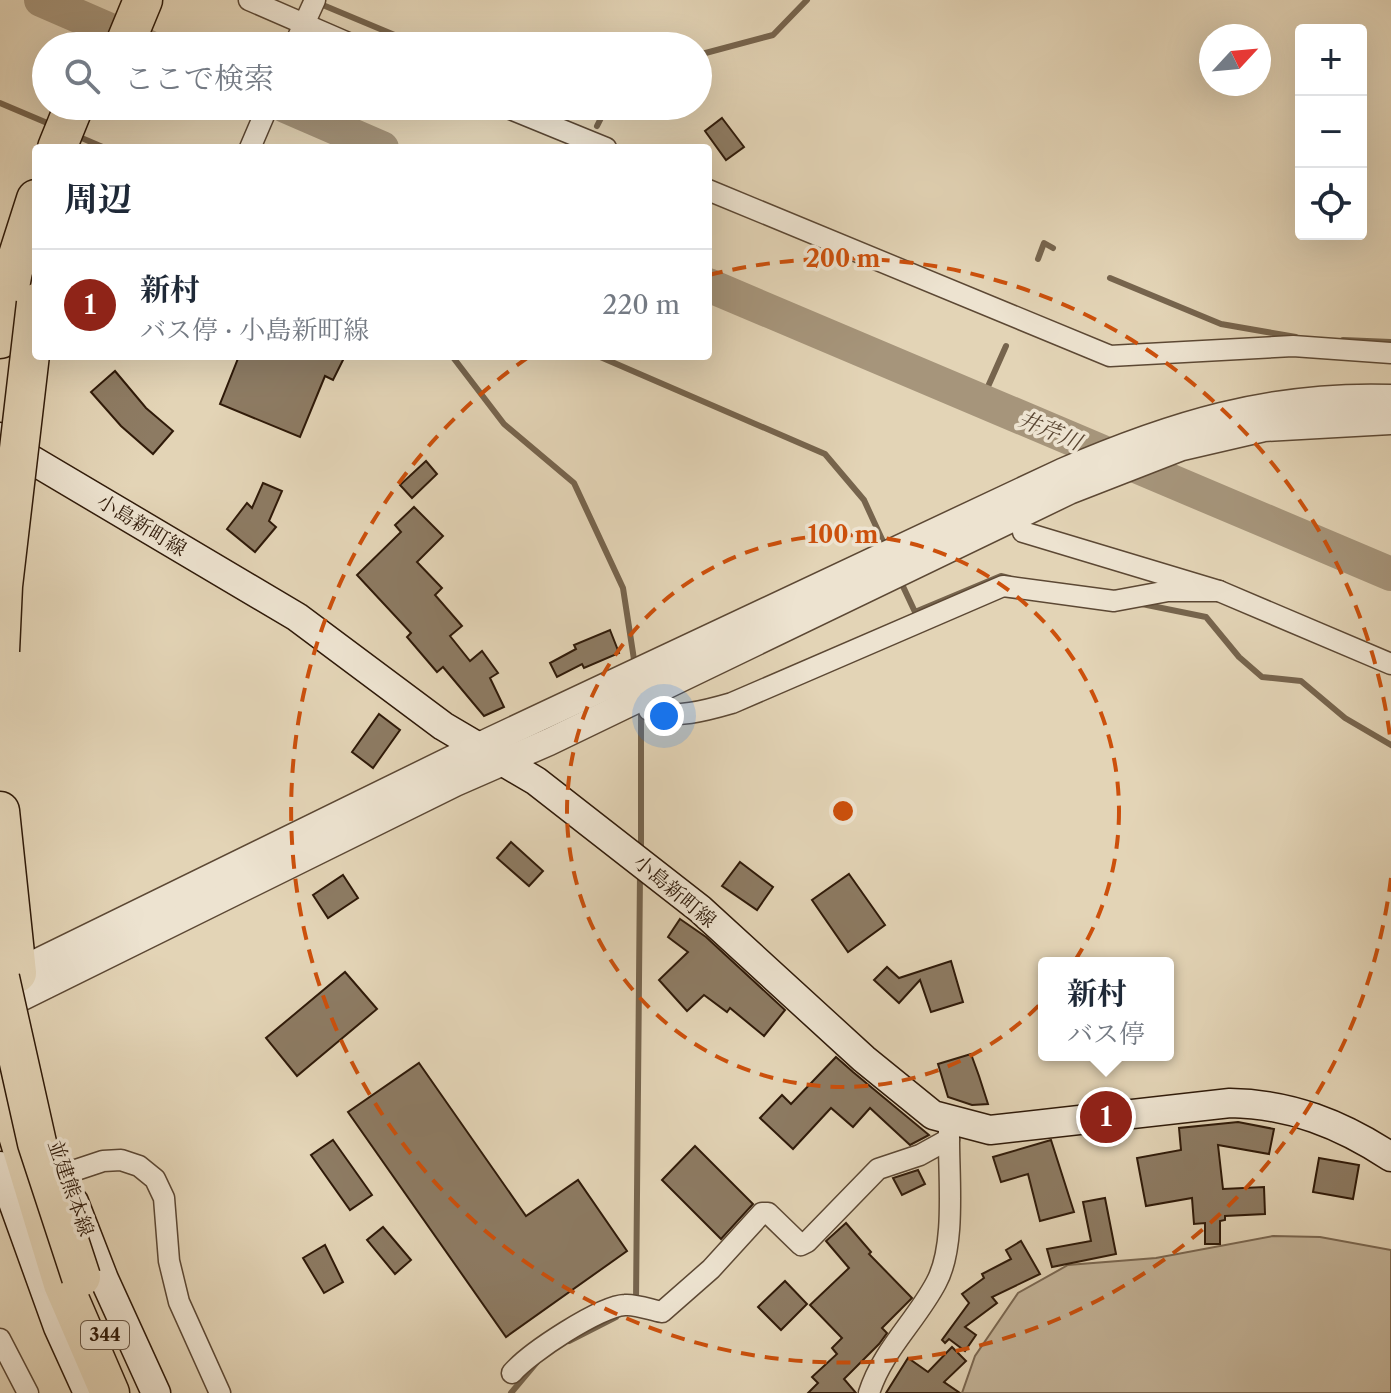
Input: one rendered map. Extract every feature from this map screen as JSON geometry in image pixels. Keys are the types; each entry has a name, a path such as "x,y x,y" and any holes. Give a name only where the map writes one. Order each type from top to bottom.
{"highway":[{"path":"104,32 117,0"},
{"path":"130,32 143,0"},
{"path":"59,144 68,120"},
{"path":"86,144 95,120"},
{"path":"0,445 32,226"},
{"path":"0,312 24,281"},
{"path":"0,339 24,281"},
{"path":"0,651 3,586 32,337"},
{"path":"0,811 8,987"},
{"name":"344","path":"8,987 37,1143 72,1280 131,1393"},
{"name":"344","path":"0,1076 110,1393"}],"main road":[{"name":"小島新町線","path":"0,437 27,457 297,617 443,726 536,781 656,873 909,1099 949,1130 1005,1129 1230,1103 1266,1104 1298,1110 1337,1126 1391,1157"},
{"name":"並建熊本線","path":"8,987 64,1174 104,1279 156,1393"},
{"path":"2,1182 58,1327 88,1393"}],"street":[{"path":"249,0 304,25"},
{"path":"252,144 262,120"},
{"path":"537,120 596,144"},
{"path":"712,192 1110,356 1293,346 1391,353"},
{"path":"999,522 1148,435 1244,409 1287,403 1391,398"},
{"path":"8,987 479,746 646,682 1069,491 1182,447 1264,428 1391,421"},
{"path":"999,522 1219,591 1391,664"},
{"path":"646,682 649,710 658,714 707,711 1003,586 1114,601 1168,591 1219,591"},
{"path":"8,987 505,763 646,682"},
{"path":"512,1373 540,1346 611,1310 624,1305 662,1312 711,1269 762,1213 768,1213 801,1245 807,1242 878,1169 920,1155 949,1130"},
{"path":"869,1393 875,1375 938,1280 948,1222 949,1130"},
{"path":"64,1174 103,1161 121,1160 139,1166 155,1179 164,1198 169,1261 179,1302 220,1393"},
{"path":"0,1339 28,1393"}],"shaded area":[{"path":"1273,1236 1320,1237 1391,1250 1391,1393 962,1393 975,1356 1018,1293 1068,1265 1156,1258"}],"building":[{"path":"722,118 744,147 726,160 705,131"},
{"path":"237,360 343,360 333,380 325,376 300,437 220,404"},
{"path":"115,371 146,408 173,431 153,454 121,426 91,392"},
{"path":"426,461 437,474 412,498 400,485"},
{"path":"263,483 282,491 269,521 276,527 255,552 227,529 247,503 252,508"},
{"path":"414,507 443,536 417,562 442,588 435,595 462,626 450,636 470,661 482,651 498,673 490,678 504,707 484,716 443,667 437,672 407,637 411,633 357,575 401,532 395,525"},
{"path":"610,630 619,653 584,668 582,664 557,677 550,663 576,649 574,645"},
{"path":"379,714 400,730 373,768 352,752"},
{"path":"511,842 543,871 529,886 497,858"},
{"path":"740,862 773,887 757,910 722,886"},
{"path":"849,874 885,925 848,952 812,900"},
{"path":"343,875 358,898 328,918 313,895"},
{"path":"680,919 706,937 785,1010 764,1036 730,1008 727,1012 704,995 687,1011 659,980 688,952 668,937"},
{"path":"951,961 963,1002 931,1012 920,980 899,1003 874,980 887,967 899,978"},
{"path":"345,972 377,1009 297,1076 266,1038"},
{"path":"971,1054 988,1104 972,1105 948,1097 938,1064"},
{"path":"836,1057 929,1135 910,1145 870,1108 853,1127 831,1108 793,1149 760,1118 782,1095 791,1104"},
{"path":"419,1063 526,1216 578,1180 627,1251 506,1337 348,1112"},
{"path":"1238,1122 1274,1129 1269,1154 1218,1145 1223,1189 1264,1187 1265,1214 1225,1216 1225,1220 1220,1221 1220,1244 1205,1244 1205,1223 1194,1224 1192,1198 1146,1206 1137,1158 1181,1150 1179,1128"},
{"path":"333,1140 372,1195 350,1210 311,1155"},
{"path":"1051,1140 1074,1212 1040,1221 1028,1174 1001,1182 993,1157"},
{"path":"695,1146 753,1204 721,1239 662,1180"},
{"path":"1319,1158 1359,1165 1353,1199 1313,1192"},
{"path":"918,1170 925,1184 902,1195 893,1178"},
{"path":"1105,1198 1116,1254 1052,1267 1047,1249 1091,1241 1083,1202"},
{"path":"846,1223 871,1252 869,1254 912,1298 882,1328 887,1333 879,1344 844,1379 856,1393 808,1393 818,1383 812,1377 837,1354 832,1348 842,1338 810,1305 849,1268 826,1241"},
{"path":"383,1227 411,1260 395,1274 367,1240"},
{"path":"1021,1241 1040,1274 992,1297 997,1303 965,1327 976,1335 965,1351 949,1339 945,1343 942,1340 969,1303 962,1294 984,1278 982,1274 1011,1259 1006,1250"},
{"path":"325,1245 343,1282 324,1293 303,1258"},
{"path":"785,1281 807,1304 781,1330 758,1307"},
{"path":"952,1347 966,1361 944,1382 960,1393 886,1393 908,1358 928,1372"}],"waterway":[{"name":"井芹川","path":"41,0 115,32"},
{"path":"712,51 773,35 807,0"},
{"path":"318,3 387,32"},
{"path":"0,103 32,117"},
{"path":"40,120 52,125"},
{"name":"井芹川","path":"317,120 373,144"},
{"path":"597,126 600,120"},
{"path":"77,136 96,144"},
{"path":"1038,259 1044,243 1053,248"},
{"path":"1110,278 1221,324 1296,337"},
{"name":"井芹川","path":"712,287 1391,574"},
{"path":"1343,340 1391,342"},
{"path":"982,400 1006,346"},
{"path":"455,360 504,424 574,483 623,588 635,666"},
{"path":"607,360 825,454 864,500 886,548"},
{"path":"900,580 915,612 1001,576 1009,578"},
{"path":"1142,604 1206,617 1239,657 1262,677 1301,681 1345,718 1391,745"},
{"path":"641,709 641,854"},
{"path":"636,1302 640,873"},
{"path":"569,1341 616,1317"},
{"path":"511,1393 537,1362"}],"place":[{"name":"新村","path":"1106,1117"}]}
